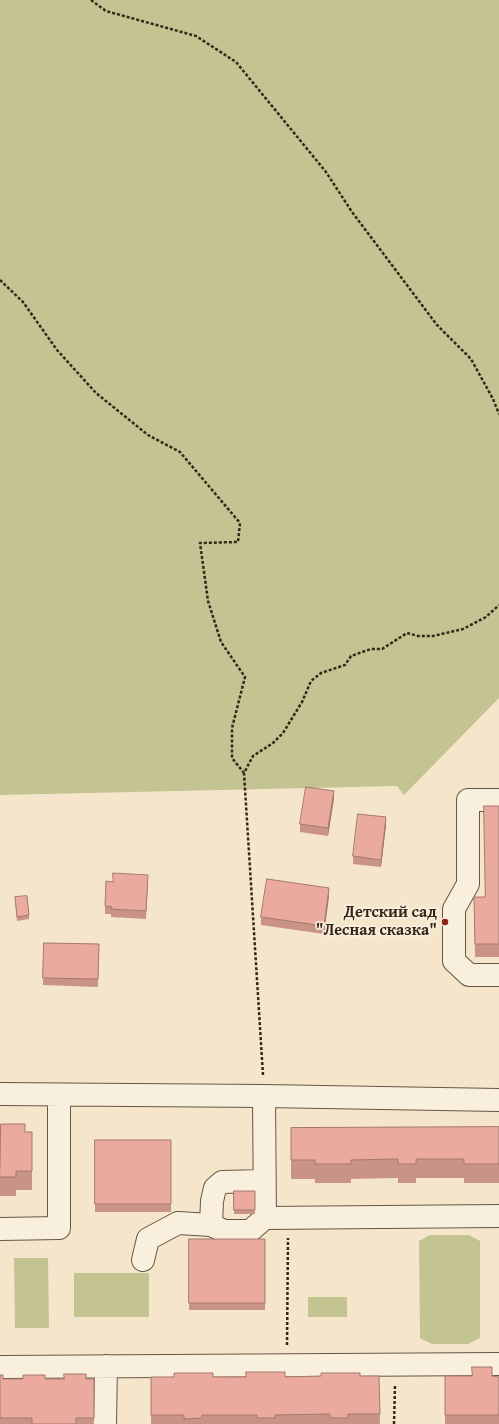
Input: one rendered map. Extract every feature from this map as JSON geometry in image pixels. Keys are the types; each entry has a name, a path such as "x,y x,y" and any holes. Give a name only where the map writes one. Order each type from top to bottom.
{"lane":[{"path":"499,800 468,800 468,884 454,909 454,961 469,976 499,976"},
{"path":"0,1094 499,1100"},
{"path":"0,1229 59,1228 59,1095"},
{"path":"264,1096 265,1218"},
{"path":"211,1225 212,1201 215,1188 222,1182 264,1181"},
{"path":"143,1260 148,1239 178,1223 211,1225 224,1231 250,1231 265,1218 499,1216"},
{"path":"0,1366 499,1364"},
{"path":"106,1366 106,1424"}],"path":[{"path":"91,0 106,11 196,36 236,62 326,172 352,212 437,325 471,359 493,399 499,414"},
{"path":"0,280 23,302 56,350 96,393 148,435 180,452 240,523 238,542 200,543 208,601 221,642 245,677 232,728 232,758 244,772"},
{"path":"264,1096 244,772 253,756 273,743 283,733 302,702 311,681 321,673 345,664 351,656 358,652 371,649 382,649 406,633 418,636 433,636 463,629 486,617 499,605"},
{"path":"287,1365 288,1218"},
{"path":"394,1424 396,1364"}],"shaded area":[{"path":"0,0 499,0 499,698 404,795 397,786 0,795"},
{"path":"430,1235 469,1235 480,1241 480,1338 468,1344 432,1344 420,1338 419,1241"},
{"path":"14,1258 48,1258 49,1328 15,1328"},
{"path":"74,1273 149,1273 149,1317 74,1317"},
{"path":"308,1297 347,1297 347,1317 308,1317"}],"building":[{"path":"306,787 334,791 328,828 300,824"},
{"path":"484,806 499,806 499,944 475,944 474,897 485,897"},
{"path":"358,814 386,817 381,860 353,856"},
{"path":"113,873 148,875 146,911 111,909 112,907 105,906 106,881 113,882"},
{"path":"267,879 329,888 324,926 261,917"},
{"path":"27,896 29,915 17,917 15,897"},
{"path":"44,943 99,944 98,979 43,978"},
{"path":"1,1124 25,1124 25,1132 32,1132 32,1171 16,1171 16,1177 0,1177"},
{"path":"499,1127 499,1164 464,1164 464,1159 416,1159 416,1164 398,1164 398,1159 351,1160 351,1164 315,1164 315,1160 291,1160 291,1128"},
{"path":"95,1140 171,1140 171,1204 95,1204"},
{"path":"234,1191 255,1191 255,1210 234,1210"},
{"path":"189,1239 265,1239 265,1303 189,1303"},
{"path":"472,1367 492,1367 492,1376 499,1377 499,1415 445,1415 445,1376 472,1376"},
{"path":"246,1372 285,1372 285,1377 321,1376 321,1373 360,1373 360,1376 379,1376 380,1414 348,1414 348,1418 330,1418 330,1414 275,1415 275,1418 257,1418 257,1415 202,1415 202,1418 184,1419 184,1415 151,1415 151,1377 174,1377 174,1373 213,1373 213,1377 246,1377"},
{"path":"64,1374 86,1374 86,1379 94,1379 94,1418 76,1418 76,1424 32,1424 32,1418 0,1418 0,1375 3,1375 3,1379 23,1379 23,1375 45,1375 45,1379 64,1379"}],"place":[{"name":"Детский сад \"Лесная сказка\"","path":"445,922"}]}
